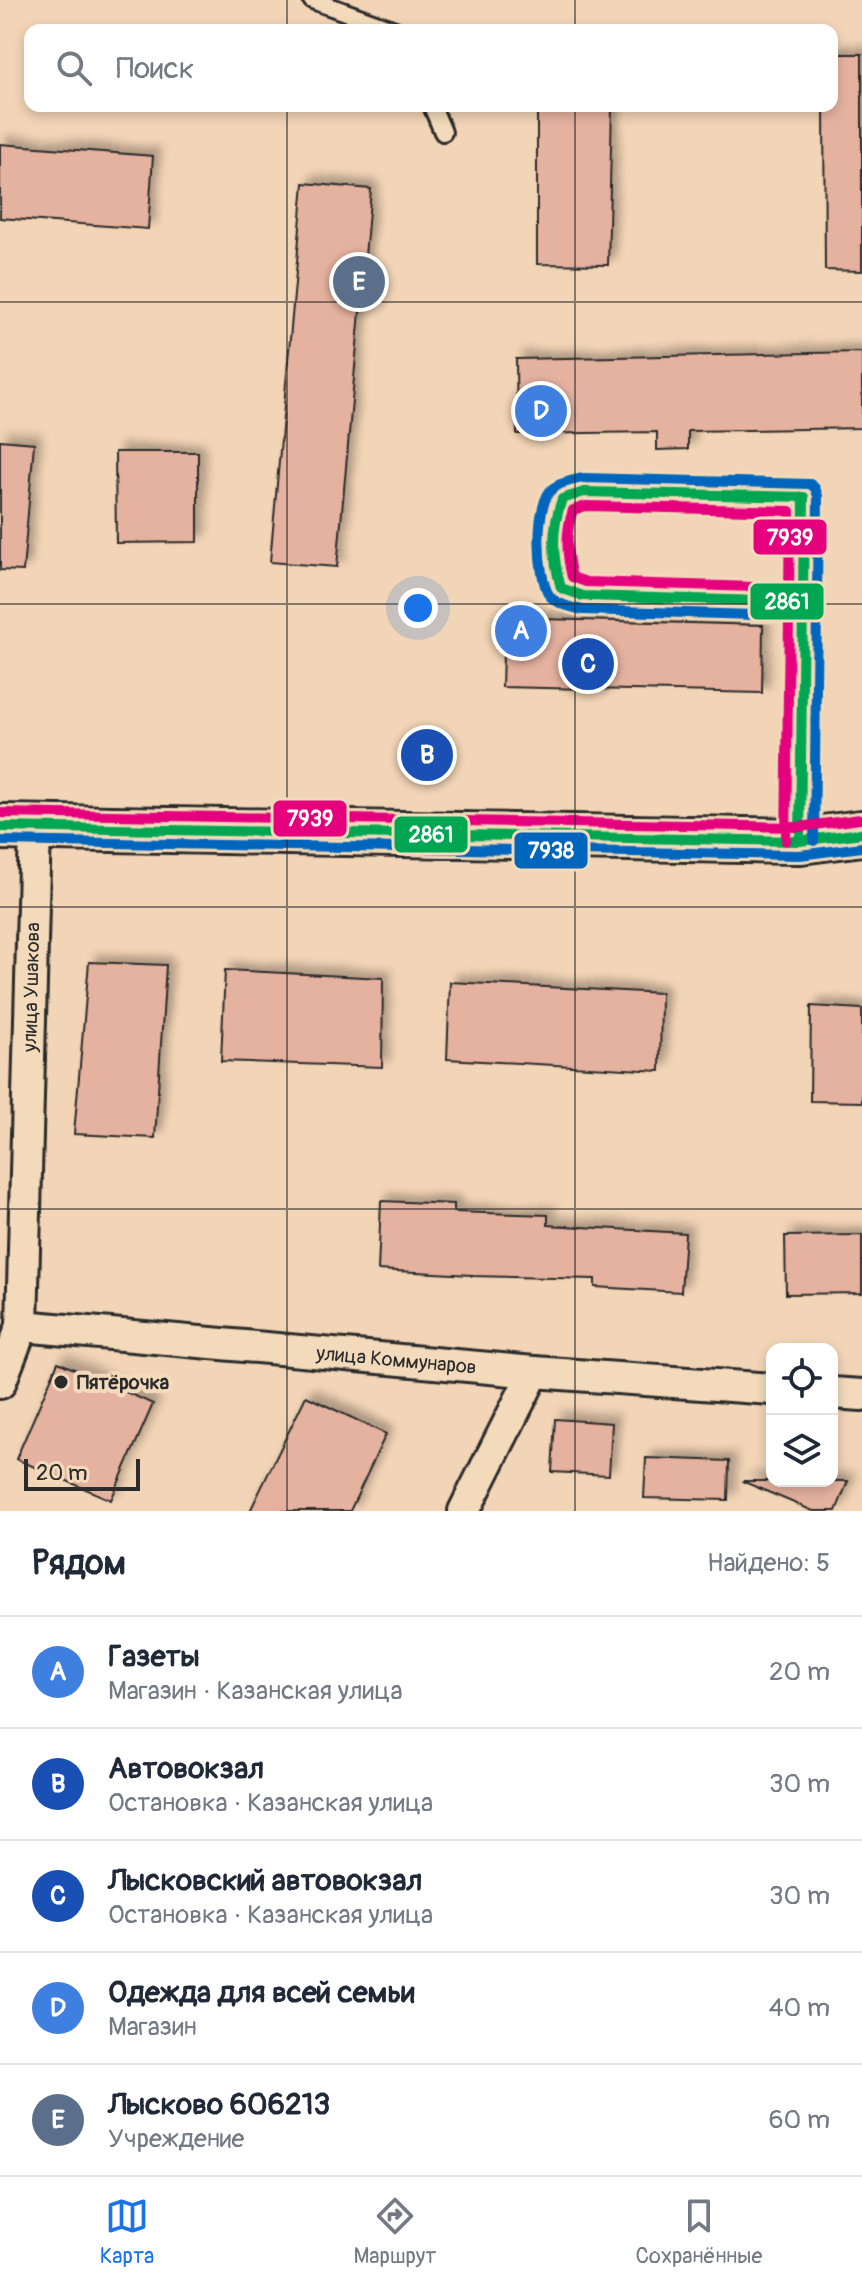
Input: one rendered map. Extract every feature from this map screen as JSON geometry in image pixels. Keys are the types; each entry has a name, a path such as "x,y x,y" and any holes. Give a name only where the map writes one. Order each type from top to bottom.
{"highway":[{"path":"18,828 800,841 862,833"}],"street":[{"name":"улица Ушакова","path":"0,1383 22,1326 18,828"},
{"name":"улица Коммунаров","path":"22,1326 534,1372 766,1389"},
{"path":"464,1511 534,1372"},
{"path":"838,1393 862,1395"}],"lane":[{"path":"312,0 378,24"},
{"path":"435,112 443,132"},
{"path":"800,841 804,602 804,497 584,492 562,499 553,522 553,563 561,588 583,596 804,602"}],"building":[{"path":"838,54 862,54 862,271 825,270 824,112 838,112"},
{"path":"537,112 612,112 608,265 537,264"},
{"path":"0,144 153,156 148,229 0,218"},
{"path":"304,183 371,189 337,567 270,562"},
{"path":"862,352 862,428 688,431 688,449 657,450 657,432 517,434 516,359"},
{"path":"0,440 34,443 23,571 0,570"},
{"path":"115,452 198,452 198,542 116,543"},
{"path":"504,618 763,625 762,693 502,687"},
{"path":"89,962 166,965 155,1138 74,1134"},
{"path":"225,970 383,978 382,1067 221,1061"},
{"path":"450,982 661,993 660,1071 447,1059"},
{"path":"811,1006 862,1009 862,1102 810,1101"},
{"path":"381,1201 454,1204 454,1212 548,1215 548,1225 685,1233 681,1292 595,1287 595,1279 378,1270"},
{"path":"862,1235 862,1293 786,1294 785,1236"},
{"path":"58,1362 153,1404 111,1500 16,1459"},
{"path":"306,1396 386,1434 350,1511 250,1511"},
{"path":"555,1419 612,1423 609,1475 552,1472"},
{"path":"646,1458 729,1461 728,1500 644,1498"},
{"path":"742,1481 766,1481 766,1487 838,1487 838,1481 848,1481 836,1511 813,1511"}],"transit line":[{"name":"7938","path":"789,616 583,610 560,603 549,595 545,586 540,557 540,523 547,496 556,486 583,478 810,484 818,496 817,596"},
{"name":"2861","path":"584,492 804,497 803,602 583,596 561,588 554,543 558,510 562,499 584,492"},
{"name":"7939","path":"586,506 790,511 789,588 586,582 572,577 568,552 569,527 573,510 586,506"},
{"name":"2861","path":"800,841 803,602"},
{"name":"7938","path":"814,841 817,608"},
{"name":"7939","path":"786,841 789,616"},
{"name":"7939","path":"0,813 799,827 860,819"},
{"name":"2861","path":"0,827 800,841 862,833"},
{"name":"7938","path":"0,841 800,855 862,847"}],"place":[{"name":"Лысково 606213","path":"359,282"},
{"name":"Одежда для всей семьи","path":"541,411"},
{"name":"Газеты","path":"521,631"},
{"name":"Лысковский автовокзал","path":"588,664"},
{"name":"Автовокзал","path":"427,755"},
{"name":"Пятёрочка","path":"61,1382"}]}
